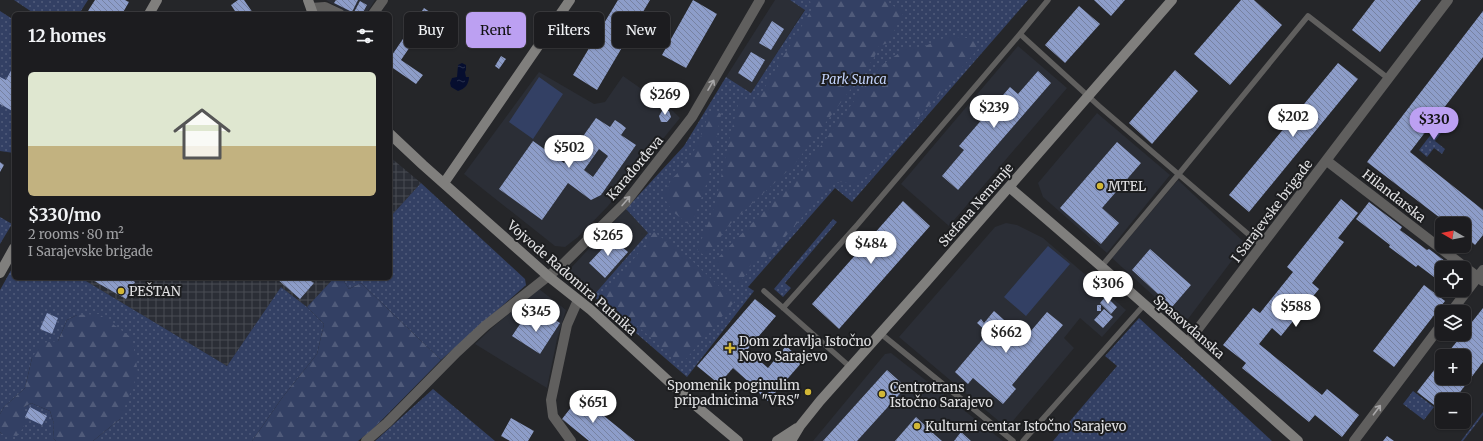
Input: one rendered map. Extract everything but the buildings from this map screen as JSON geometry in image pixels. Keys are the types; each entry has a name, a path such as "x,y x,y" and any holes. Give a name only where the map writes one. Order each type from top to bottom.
{"main road":[{"path":"150,12 157,0"},
{"path":"444,183 570,0"},
{"name":"Stefana Nemanje","path":"791,441 800,426 849,366 1009,187 1171,0"},
{"name":"Vojvode Radomira Putnika","path":"392,136 548,276 591,310 690,400 738,441"},
{"name":"Spasovdanska","path":"1009,187 1188,342 1298,441"},
{"path":"0,273 12,252"},
{"path":"796,441 800,426"},
{"name":"Stefana Nemanje","path":"777,441 800,426"}],"street":[{"path":"375,12 384,0"},
{"name":"Karađorđeva","path":"366,441 387,423 457,352 485,326 561,266 626,202 692,117 760,0"},
{"name":"I Sarajevske brigade","path":"1188,342 1448,0"},
{"path":"311,8 325,7 336,12"},
{"name":"Hilandarska","path":"1327,161 1481,276"},
{"path":"1457,305 1481,276"},
{"path":"571,441 553,416 551,410 551,400 567,325 578,300"},
{"path":"1354,441 1435,333"}],"lane":[{"path":"783,308 858,224 1048,0"},
{"path":"1101,266 1178,175 1308,16 1389,79"},
{"path":"1020,34 1178,175 1262,246"},
{"path":"764,292 849,366"},
{"path":"1023,441 1144,305"},
{"path":"880,333 1013,441"}],"shaded area":[{"path":"326,0 375,0 367,12 346,12"},
{"path":"775,0 790,0 805,9 751,93 726,77"},
{"path":"1018,46 1067,88 949,226 901,184"},
{"path":"539,72 594,104 605,102 623,76 673,111 680,118 608,206 578,237 565,247 555,246 464,174"},
{"path":"1097,113 1170,175 1107,253 1043,197 1038,183"},
{"path":"392,159 421,183 392,215"},
{"path":"1178,180 1245,243 1188,319 1183,321 1180,320 1112,258"},
{"path":"626,209 648,233 593,296 569,276 569,270"},
{"path":"1006,223 1017,225 1043,238 1126,310 1102,337 1080,318 1064,338 1074,348 1007,428 899,337 995,227"},
{"path":"84,280 332,280 307,307 281,287 227,366"},
{"path":"539,289 566,310 557,339 547,388 475,344"},
{"path":"891,353 1003,441 813,441 885,354"}],"green space":[{"path":"14,0 88,0 80,12 32,12"},
{"name":"Park Sunca","path":"790,0 1028,0 852,202 835,188 748,287 754,291 687,377 593,296 648,233 626,209 684,146 726,77 751,93 805,10"},
{"path":"807,0 883,0 904,12 888,43 879,46 874,58 794,165 731,223 706,256 697,251 715,205 738,105 737,99 757,100 812,9 810,1"},
{"path":"0,11 12,19 12,153 0,151"},
{"path":"946,37 976,39 978,49 869,175 854,184 841,182 832,183 772,252 764,259 752,259 749,271 738,284 729,280 714,262 801,173 879,67 905,49 925,46"},
{"path":"539,77 563,94 533,139 509,122"},
{"path":"713,109 721,114 709,177 691,226 673,212 663,196 671,180 688,162 700,139 707,118"},
{"path":"1439,124 1444,129 1435,141 1445,149 1442,154 1434,148 1427,157 1419,150"},
{"path":"421,183 525,279 526,285 441,360 361,283 349,289 343,280 392,280 392,215"},
{"path":"0,217 12,224 0,244"},
{"path":"833,219 837,222 785,283 791,288 783,297 774,289"},
{"path":"654,232 688,257 735,301 686,359 678,361 606,299 602,292 630,264"},
{"path":"1048,246 1070,264 1026,316 1004,297"},
{"path":"12,269 12,280 84,280 227,366 281,287 307,307 324,324 317,354 282,398 252,441 93,441 120,419 77,315 67,320 58,341 32,358 25,388 4,407 0,414 0,290"},
{"path":"332,280 343,280 349,289 361,283 441,360 372,430 358,441 252,441 282,398 317,354 324,324 307,307"},
{"path":"99,314 132,338 138,373 120,419 93,441 56,441 53,438 54,424 50,411 31,403 24,407 24,427 17,436 2,434 0,432 0,414 4,407 25,388 32,358 41,343 58,341 67,320 77,315"},
{"path":"1139,318 1272,441 1053,441 1117,366 1105,356"},
{"path":"433,389 495,441 375,441"},
{"path":"1413,391 1434,407 1424,420 1403,404"},
{"path":"31,403 50,411 54,424 53,438 56,441 0,441 0,432 2,434 24,427 24,407"},
{"path":"1483,412 1483,415 1463,441 1461,441"}],"water":[{"path":"462,63 466,65 466,77 469,77 469,80 463,89 458,91 451,87 450,83 452,78 457,77 458,65"}],"place":[{"name":"MTEL","path":"1100,186"},
{"name":"PEŠTAN","path":"121,291"},
{"name":"Dom zdravlja Istočno Novo Sarajevo","path":"730,348"},
{"name":"Spomenik poginulim pripadnicima \"VRS\"","path":"808,392"},
{"name":"Centrotrans Istočno Sarajevo","path":"882,394"},
{"name":"Kulturni centar Istočno Sarajevo","path":"917,426"}]}
